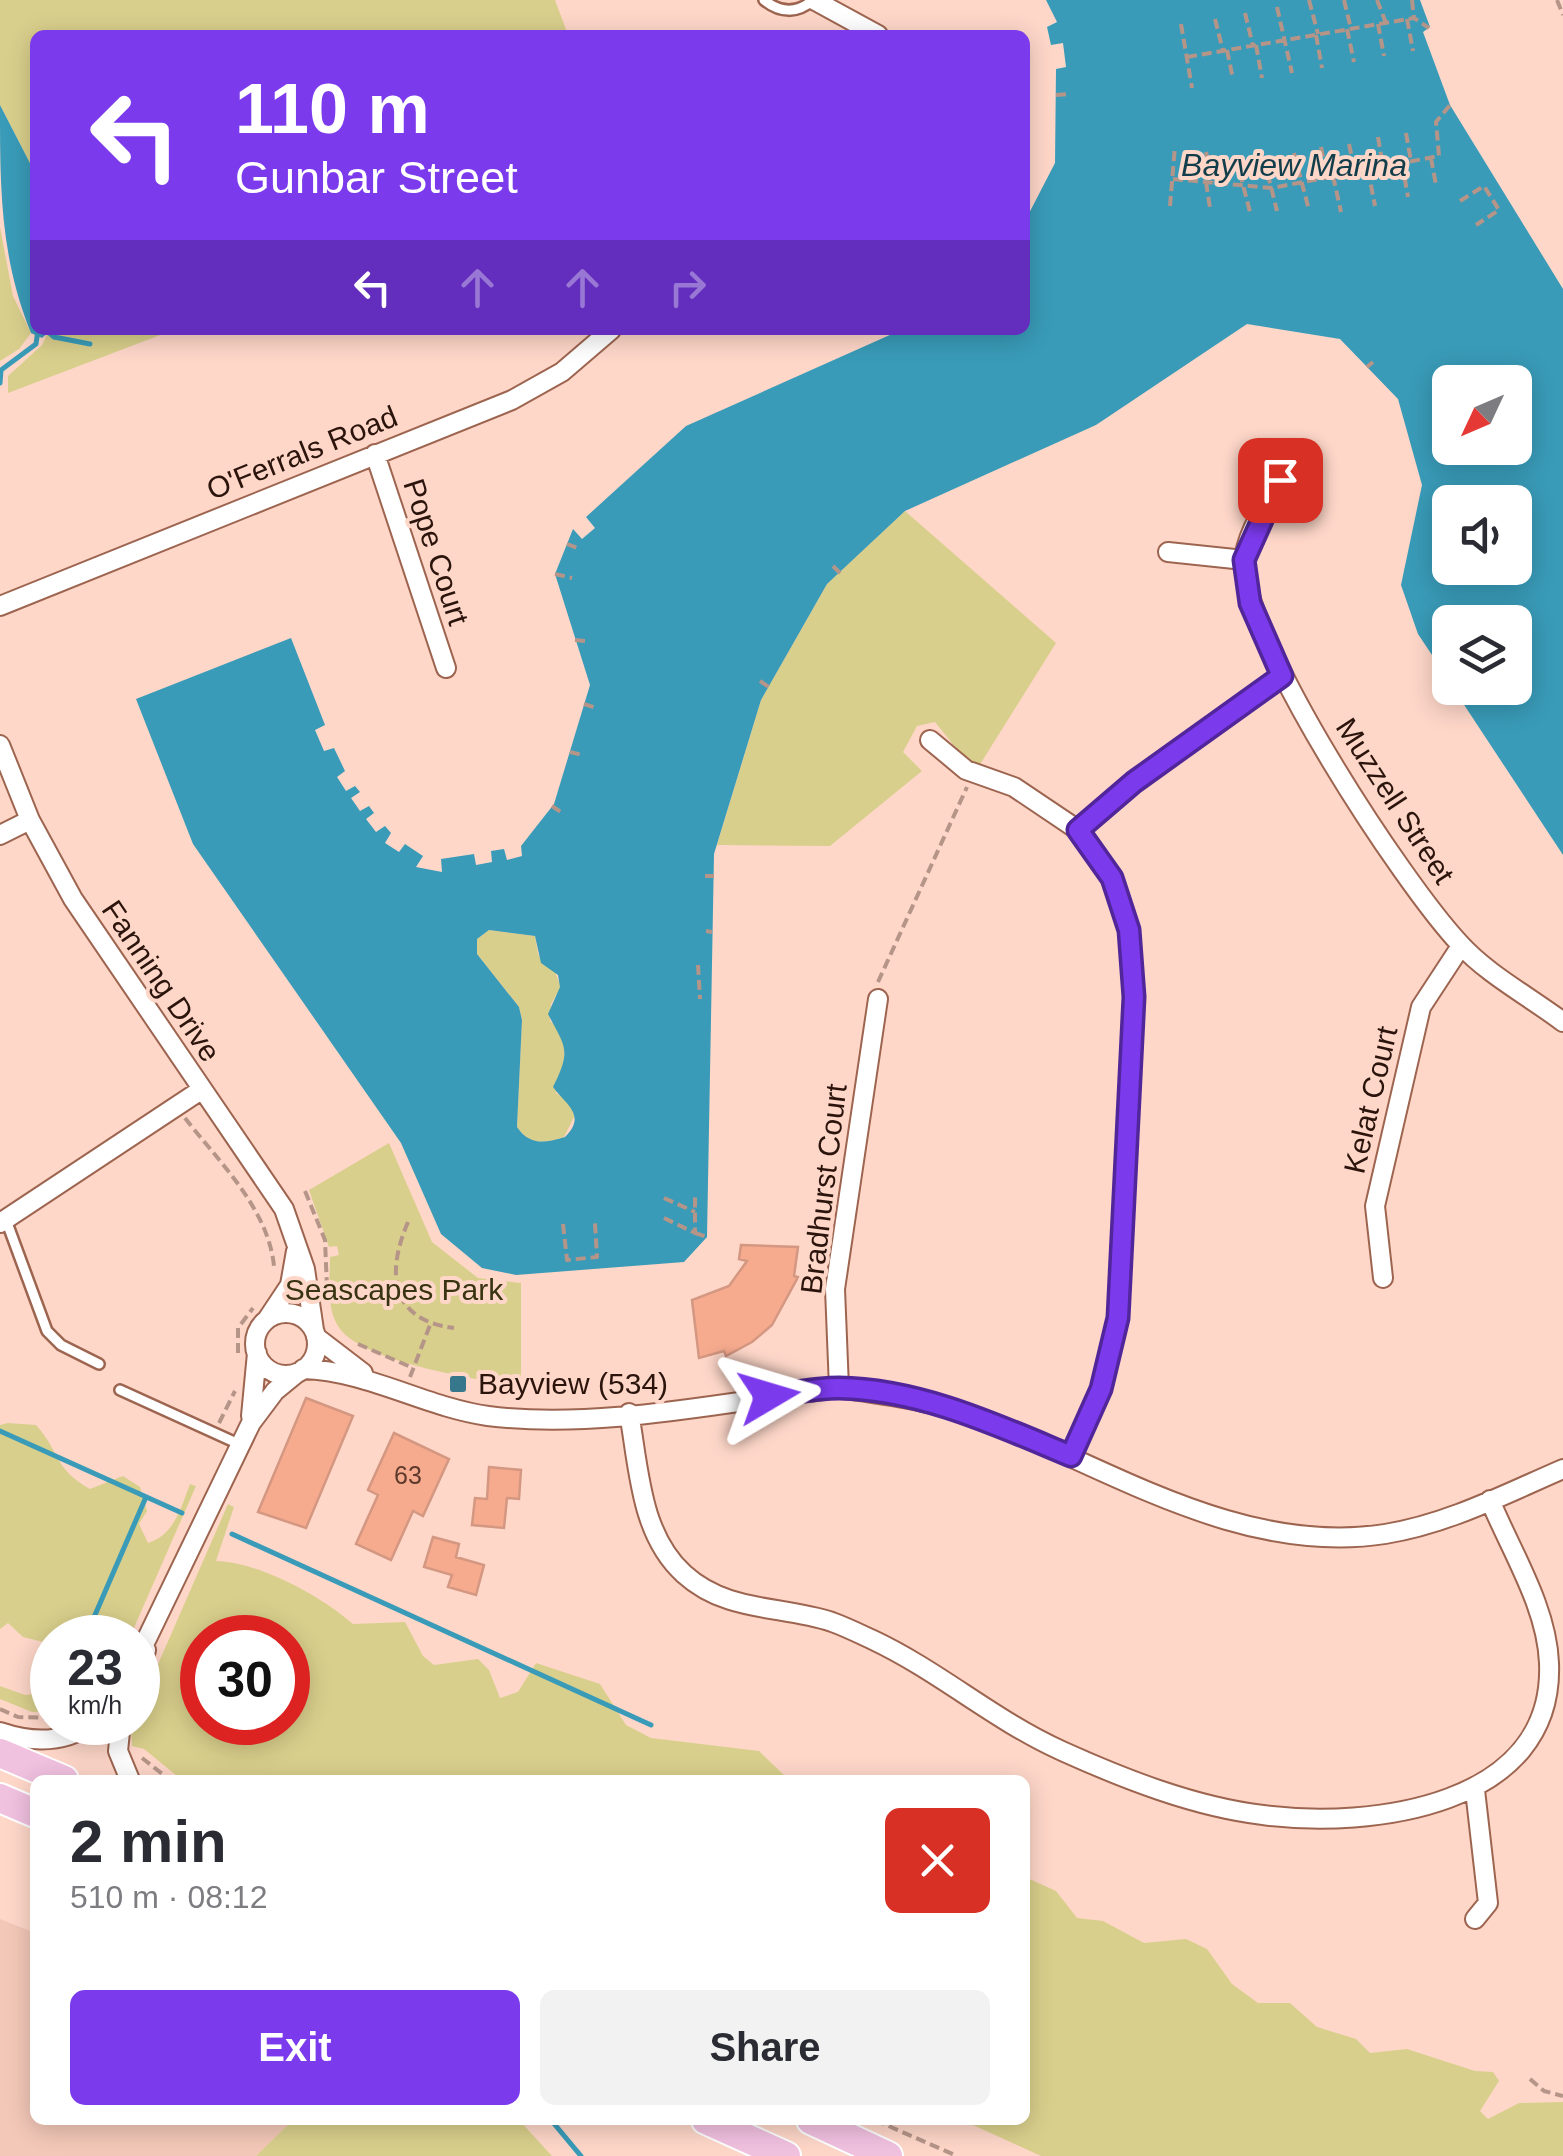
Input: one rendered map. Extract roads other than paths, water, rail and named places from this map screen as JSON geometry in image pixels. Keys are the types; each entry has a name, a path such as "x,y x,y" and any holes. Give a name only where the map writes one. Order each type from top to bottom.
{"main road":[{"path":"0,1753 52,1775"},
{"path":"0,1798 30,1811"},
{"path":"717,2125 786,2156"},
{"path":"822,2125 888,2156"}],"street":[{"path":"814,0 869,30"},
{"name":"O'Ferrals Road","path":"0,606 535,389 605,335"},
{"name":"Pope Court","path":"375,454 446,668"},
{"path":"1168,552 1244,560 1280,480"},
{"name":"Muzzell Street","path":"1244,560 1250,603 1282,676 1388,852 1461,946 1563,1022"},
{"path":"1078,830 1134,782 1282,676"},
{"path":"930,740 974,774 1014,788 1078,830 1112,878 1123,913 1134,997 1118,1318 1101,1389 1071,1456"},
{"name":"Fanning Drive","path":"0,745 30,820 73,899 276,1196 294,1236 315,1334"},
{"path":"0,836 30,820"},
{"name":"Kelat Court","path":"1383,1278 1375,1206 1421,1007 1461,946"},
{"name":"Bradhurst Court","path":"839,1388 835,1289 878,998"},
{"path":"3,1222 200,1090"},
{"path":"160,1617 240,1445 255,1401 248,1358 263,1323 290,1285 294,1236"},
{"path":"263,1323 276,1314 292,1313 315,1334 395,1390"},
{"path":"240,1445 262,1408 315,1356 315,1334"},
{"path":"248,1358 274,1372 345,1374 491,1416 555,1421 839,1388 952,1410 1209,1516 1304,1536 1382,1535 1442,1522 1563,1469"},
{"path":"629,1413 648,1520 662,1550 705,1591 738,1605 832,1622 878,1642 1010,1726 1064,1752 1210,1803 1297,1818 1386,1813 1475,1790 1508,1766 1534,1730 1545,1700 1549,1664 1542,1622 1490,1500"},
{"path":"0,1732 30,1740"},
{"path":"119,1745 128,1775"},
{"path":"1475,1790 1488,1902 1475,1919"}],"lane":[{"path":"764,0 785,11 802,8 814,0"},
{"path":"3,1222 47,1331 61,1345 99,1364"},
{"path":"120,1390 240,1445"}],"water":[{"name":"Bayview Marina","path":"1046,0 1420,0 1430,27 1423,32 1450,105 1563,289 1563,855 1464,705 1532,705 1532,605 1432,605 1432,655 1418,634 1401,585 1422,485 1398,399 1340,339 1247,324 1096,425 905,511 827,584 761,700 714,854 707,1237 684,1262 516,1275 482,1268 441,1234 401,1143 193,844 136,699 291,638 325,725 315,730 324,751 334,748 345,771 337,777 346,791 355,786 360,792 351,798 360,811 369,806 374,813 366,819 376,832 385,826 391,833 385,843 399,852 405,844 423,856 416,867 442,872 441,859 474,854 476,865 492,862 491,851 504,849 507,860 522,856 521,846 554,804 590,685 555,574 573,529 582,539 595,528 586,517 686,426 890,335 1030,335 1030,211 1055,163 1056,69 1066,67 1063,43 1051,45 1047,27 1057,22","holes":["489,930 535,936 541,963 558,975 560,987 548,1014 564,1049 563,1064 553,1087 574,1116 572,1129 565,1137 551,1141 527,1137 517,1127 522,1020 519,1007 477,954 477,939"]},
{"path":"0,105 30,163 30,330 13,277 2,193"}],"waterway":[{"path":"0,383 1,370 36,344 37,335"},
{"path":"52,335 90,344"},
{"path":"0,1431 182,1513"},
{"path":"95,1615 146,1497"},
{"path":"232,1534 651,1725"},
{"path":"555,2125 581,2156"}],"place":[{"name":"Bayview (534)","path":"458,1384"}],"park label":[{"name":"Seascapes Park","path":"394,1290"}]}
